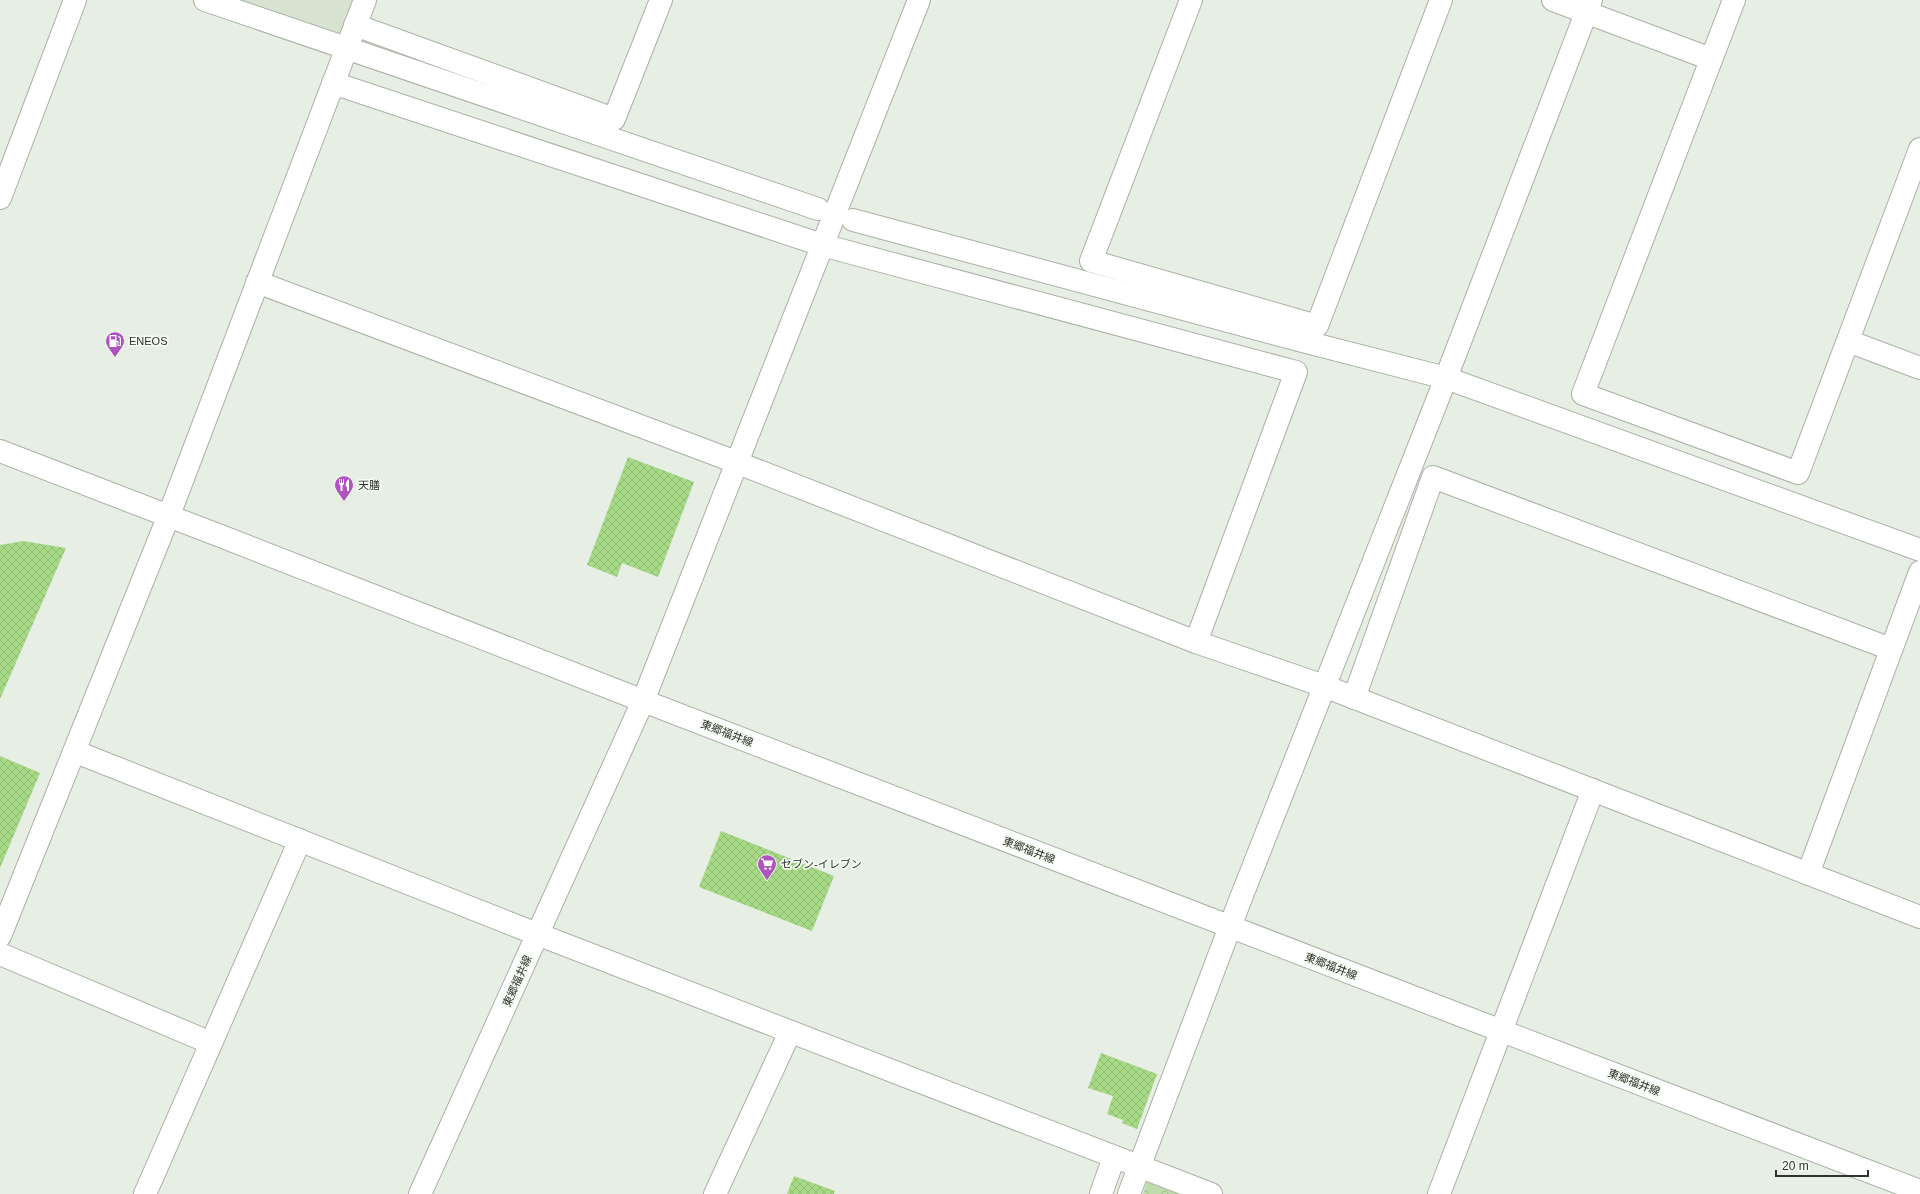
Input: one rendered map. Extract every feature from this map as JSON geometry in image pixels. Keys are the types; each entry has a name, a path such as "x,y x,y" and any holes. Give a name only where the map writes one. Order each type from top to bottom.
{"street":[{"path":"0,198 75,0"},
{"path":"205,0 818,209"},
{"path":"0,936 76,752 170,515 365,0"},
{"path":"355,25 614,119 661,0"},
{"path":"0,451 170,515 643,701 919,0"},
{"path":"1191,0 1091,261 1317,326 1441,0"},
{"path":"1553,0 1589,6 1711,59"},
{"path":"1734,0 1583,394 1798,473 1920,149"},
{"path":"1129,1194 1230,927 1446,378 1589,6"},
{"path":"333,83 822,245 1296,372 1196,642"},
{"path":"853,220 1306,342 1446,378 1920,550"},
{"path":"257,282 737,462 1196,642 1324,686 1920,917"},
{"path":"1848,340 1920,368"},
{"path":"1354,698 1433,477 1891,649"},
{"path":"1808,874 1920,572"},
{"name":"東郷福井線","path":"420,1194 643,701 1920,1191"},
{"path":"76,752 538,934 1211,1194"},
{"path":"1439,1194 1593,790"},
{"path":"145,1194 300,840"},
{"path":"0,954 211,1043"},
{"path":"715,1194 790,1032"},
{"path":"1101,1194 1114,1157"}],"shaded area":[{"path":"240,0 356,0 342,38"}],"green space":[{"path":"1147,1182 1179,1194 1143,1194"}],"building":[{"path":"628,457 694,482 658,577 622,563 617,577 587,565"},
{"path":"23,541 66,548 0,699 0,545"},
{"path":"0,756 40,773 0,868"},
{"name":"セブン-イレブン","path":"721,831 834,876 812,931 699,887"},
{"path":"1101,1053 1157,1074 1137,1129 1122,1123 1123,1120 1107,1114 1113,1096 1088,1088"},
{"path":"794,1176 835,1191 834,1194 787,1194"}],"place":[{"name":"ENEOS","path":"115,358"},
{"name":"天膳","path":"344,502"},
{"name":"セブン-イレブン","path":"767,881"}]}
